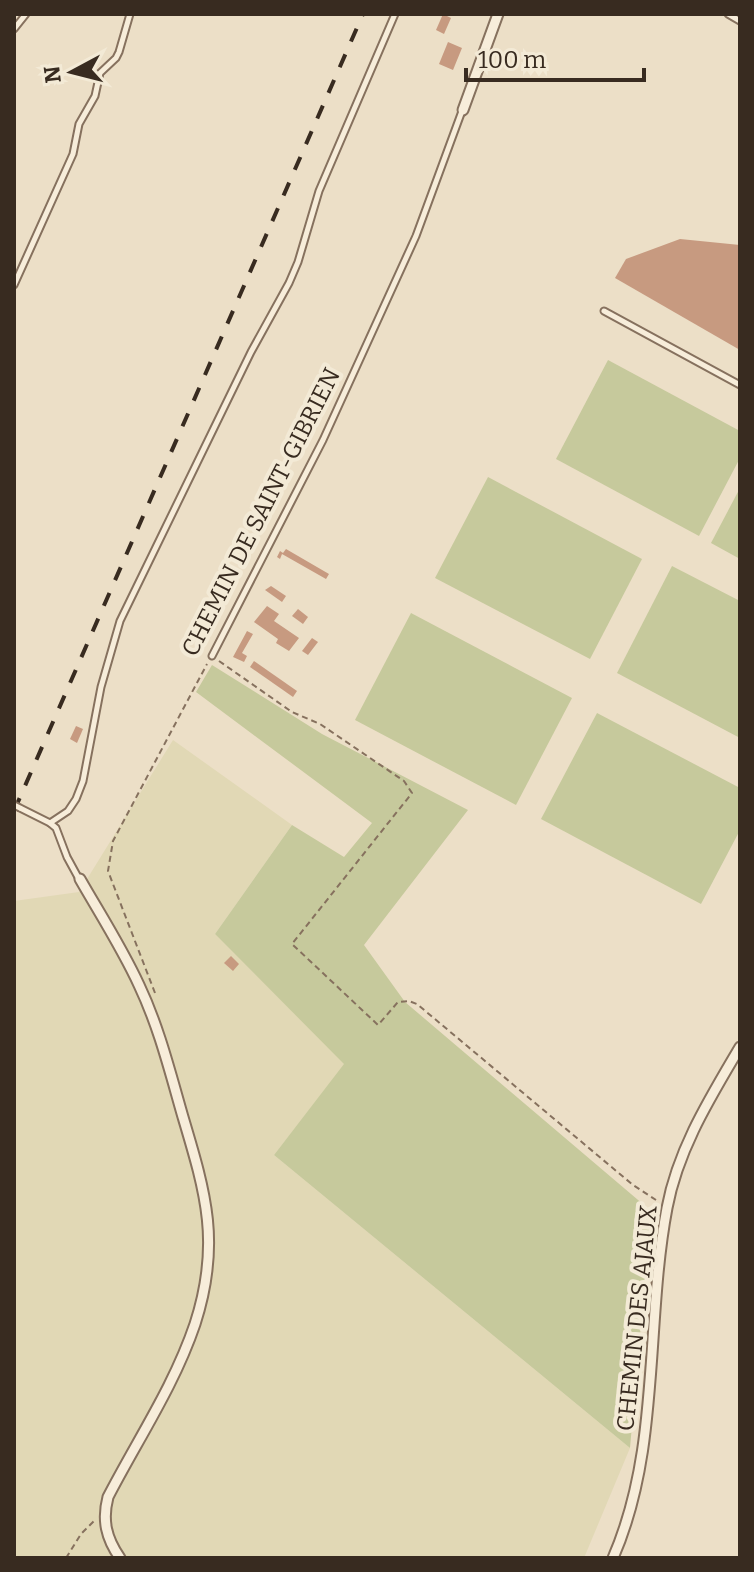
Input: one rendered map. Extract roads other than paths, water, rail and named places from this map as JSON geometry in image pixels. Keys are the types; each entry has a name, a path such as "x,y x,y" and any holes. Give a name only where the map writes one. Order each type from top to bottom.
{"street":[{"name":"CHEMIN DE SAINT-GIBRIEN","path":"463,110 498,14"},
{"path":"80,879 140,986 160,1036 199,1172 210,1234 203,1293 178,1368 108,1497 105,1511 107,1535 120,1558"},
{"name":"CHEMIN DES AJAUX","path":"613,1558 629,1516 640,1472 667,1208 688,1142 740,1047"}],"lane":[{"path":"14,29 26,14"},
{"path":"14,285 73,154 79,124 95,96 100,73 119,52 130,14"},
{"path":"50,823 68,811 83,781 101,687 120,621 244,365 289,283 319,191 395,14"},
{"path":"728,14 740,21"},
{"name":"CHEMIN DE SAINT-GIBRIEN","path":"212,656 323,440 416,236 463,110"},
{"path":"604,311 740,385"},
{"path":"17,807 56,828 80,879"}],"railway":[{"path":"14,811 363,14"}]}
